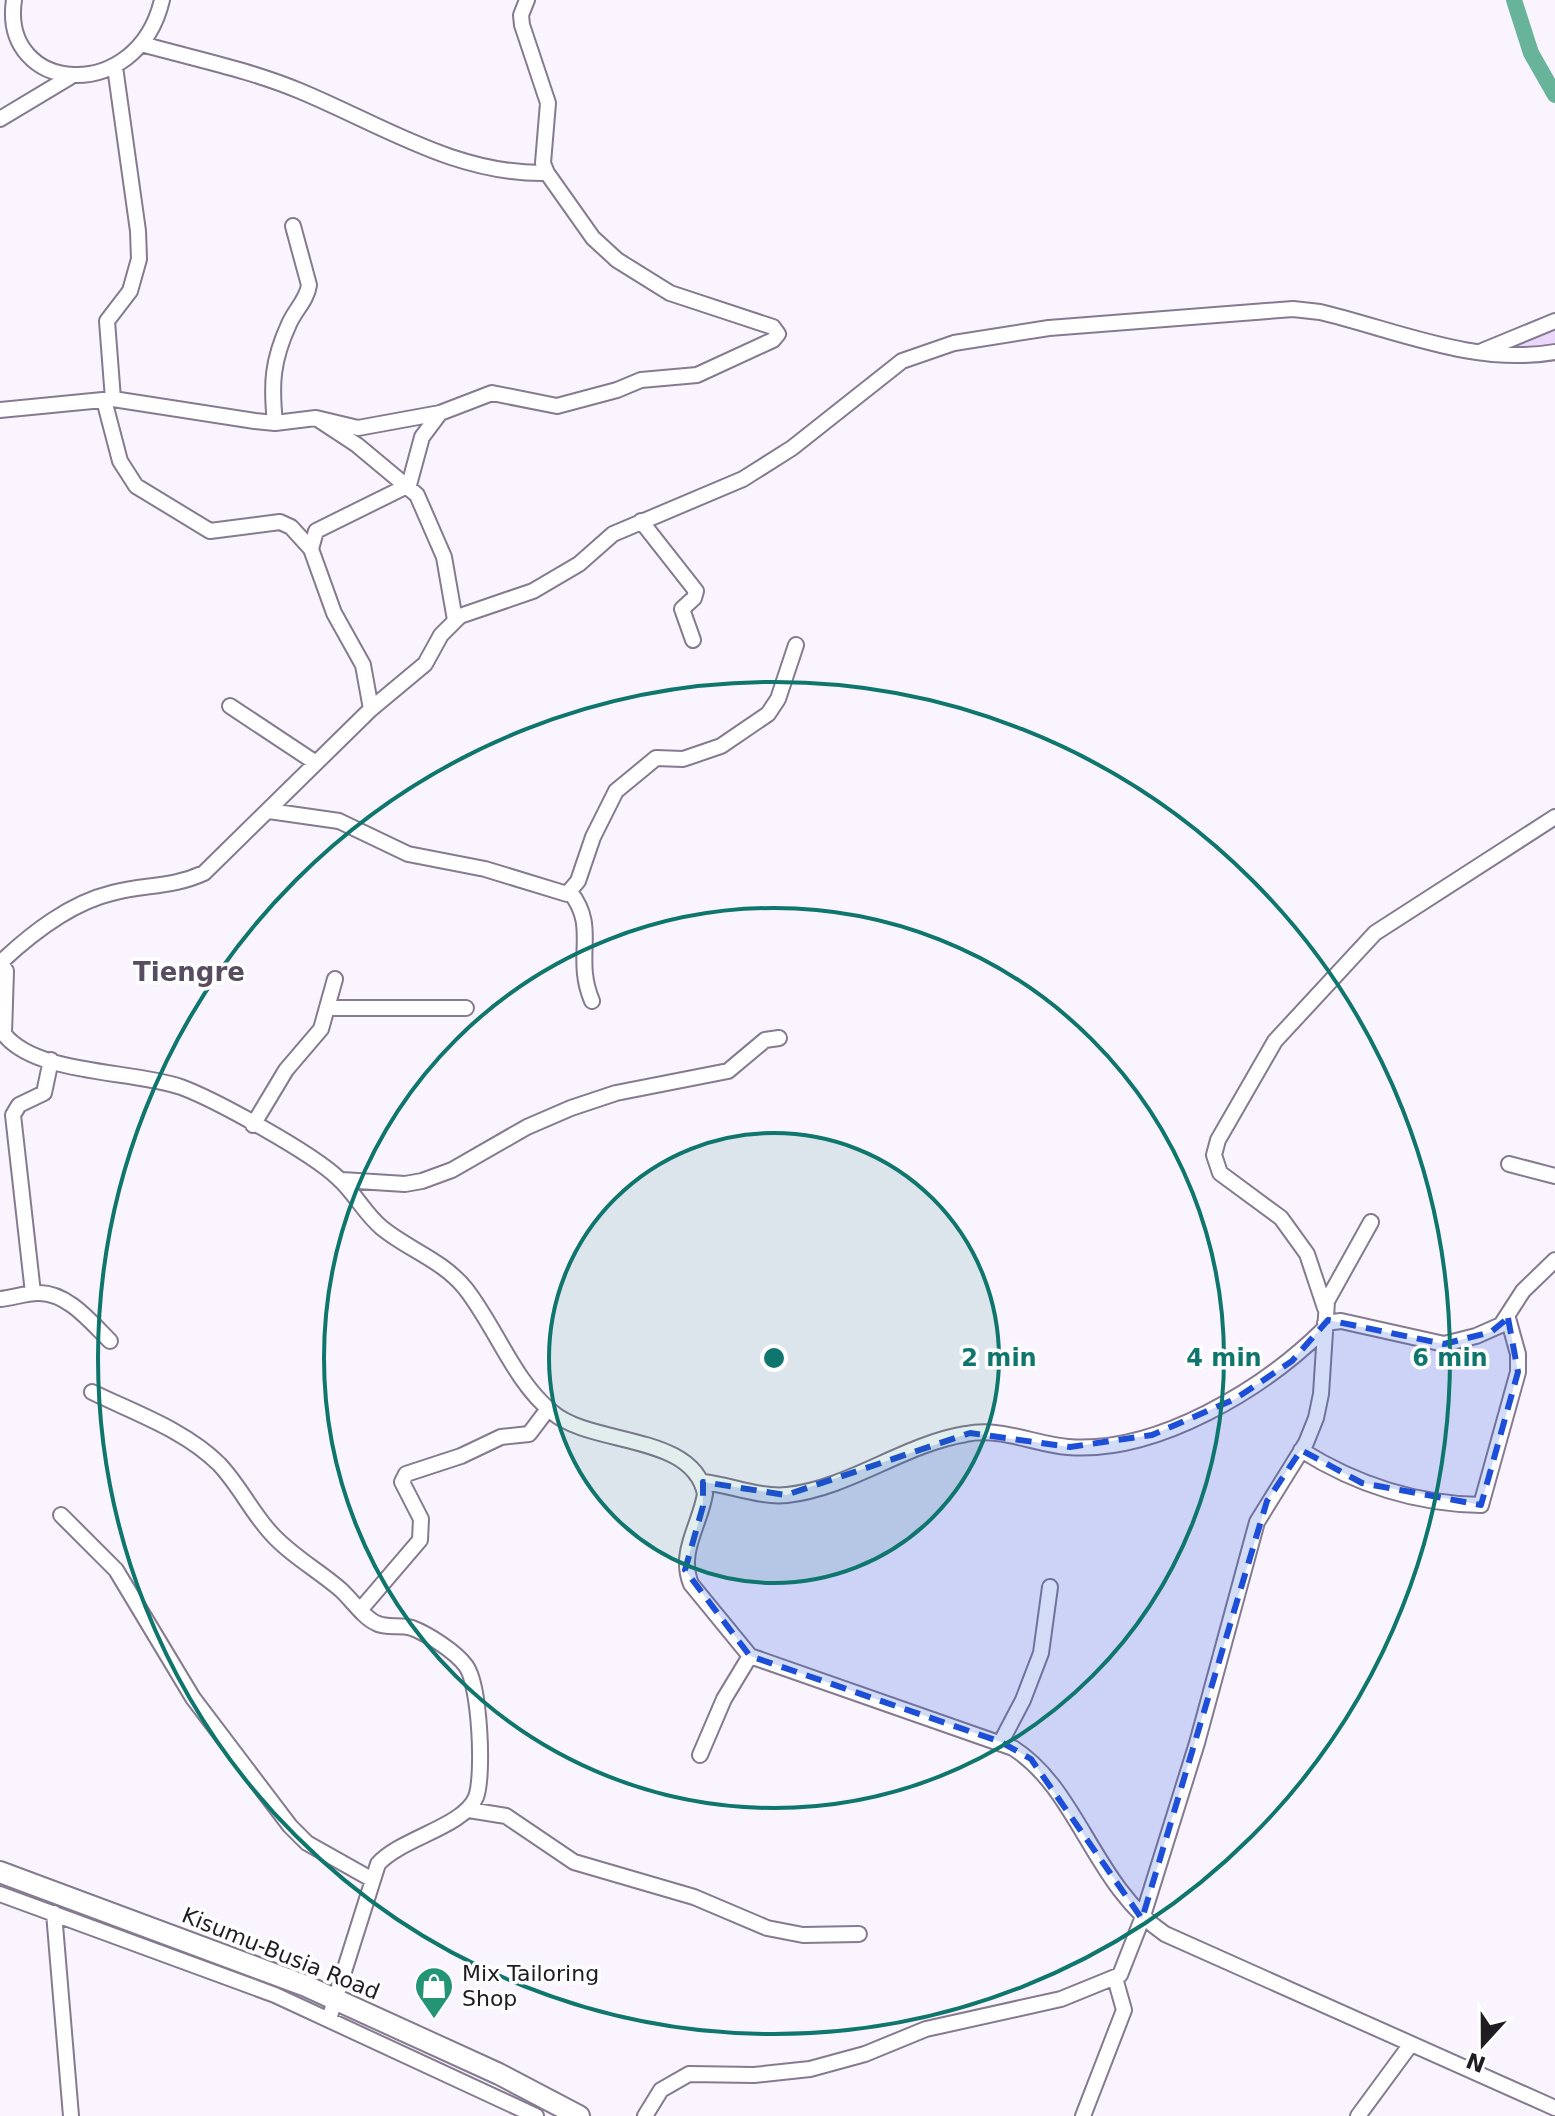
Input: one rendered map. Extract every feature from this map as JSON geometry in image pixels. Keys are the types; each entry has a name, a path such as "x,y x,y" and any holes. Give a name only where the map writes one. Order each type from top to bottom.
{"highway":[{"name":"Kisumu-Busia Road","path":"0,1872 105,1921 240,1958 499,2074 579,2116"}],"street":[{"path":"14,0 11,18 13,35 30,57 70,77 85,77 115,67 142,44 159,15 162,0"},
{"path":"0,410 108,400 275,423 316,418 358,428 440,413 492,393 557,406 617,390 641,380 697,375 728,364 773,340 778,334 773,327 679,298 617,260 593,238 543,163 548,103 522,25 521,15 527,0"},
{"path":"142,44 245,71 300,91 439,156 523,173 547,173"},
{"path":"115,67 138,231 139,259 130,291 107,321 108,400 120,461 136,486 210,531 280,522 291,527 311,549 334,613 363,665 371,709"},
{"path":"0,119 70,77"},
{"path":"275,423 270,387 275,365 289,324 308,294 309,285 293,226"},
{"path":"1555,352 1516,355 1478,353 1334,315 1293,309 1049,328 954,343 902,361 792,448 743,479 613,534 579,564 547,584 455,620 441,635 425,664 371,709 204,873 168,887 112,893 83,904 53,919 0,962 6,971 4,1034 19,1049 51,1060 179,1087 315,1160 342,1180 366,1213 383,1228 436,1261 464,1287 523,1378 548,1409 574,1425 673,1456 696,1472 703,1482 703,1506 685,1555 685,1570 691,1584 750,1656 1001,1742 1031,1759 1047,1778 1101,1865 1142,1919 1165,1934 1555,2108"},
{"path":"1478,353 1555,321"},
{"path":"311,549 316,531 409,485 422,437 440,413"},
{"path":"316,418 409,485 417,495 444,557 455,620"},
{"path":"641,521 696,591 682,612 693,640"},
{"path":"570,892 616,791 656,758 683,759 707,752 768,714 778,699 796,645"},
{"path":"230,706 316,763"},
{"path":"269,811 339,821 408,854 485,869 560,894 570,892"},
{"path":"1324,1320 1307,1254 1281,1218 1220,1173 1214,1155 1218,1140 1275,1041 1375,933 1555,817"},
{"path":"570,892 586,917 582,959 585,984 592,1001"},
{"path":"253,1125 286,1070 321,1029 335,979"},
{"path":"328,1008 466,1008"},
{"path":"342,1180 405,1184 422,1181 452,1170 527,1127 571,1108 616,1093 728,1071 765,1040 779,1038"},
{"path":"33,1293 13,1115 19,1105 44,1093 51,1060"},
{"path":"1509,1164 1555,1176"},
{"path":"645,2116 661,2090 689,2074 754,2075 810,2069 865,2054 910,2034 1061,1999 1115,1978 1123,1970 1197,1743 1257,1522 1301,1450 1316,1418 1321,1394 1324,1320 1332,1289 1371,1222"},
{"path":"703,1482 786,1495 970,1433 1020,1436 1070,1447 1152,1435 1235,1399 1292,1361 1324,1320 1332,1319 1444,1344 1491,1332 1508,1318 1523,1291 1555,1260"},
{"path":"0,1299 33,1293 67,1302 110,1341"},
{"path":"1301,1450 1362,1483 1452,1504 1481,1505 1518,1372 1518,1354 1508,1318"},
{"path":"92,1392 174,1430 199,1447 219,1464 276,1538 376,1624 410,1627 460,1658 471,1673 479,1736 478,1793 469,1810 385,1856 371,1879 329,2019"},
{"path":"361,1609 420,1540 421,1519 402,1482 406,1474 461,1456 501,1437 529,1434 548,1409"},
{"path":"61,1515 116,1570 193,1698 290,1826 307,1843 371,1879"},
{"path":"1001,1742 1041,1653 1050,1587"},
{"path":"700,1755 724,1699 750,1656"},
{"path":"469,1810 506,1816 574,1862 694,1897 767,1928 803,1935 859,1934"},
{"path":"0,1894 54,1913 105,1921 329,2019 536,2116"},
{"path":"54,1913 71,2116"},
{"path":"1083,2116 1124,2010 1115,1978"},
{"path":"1358,2116 1411,2044"}],"highlighted area":[{"path":"1508,1318 1518,1372 1481,1505 1362,1483 1301,1450 1267,1501 1142,1919 1031,1759 1001,1742 750,1656 685,1570 703,1506 703,1482 786,1495 970,1433 1070,1447 1152,1435 1235,1399 1292,1361 1328,1320 1444,1344 1491,1332"}],"shaded area":[{"path":"1555,331 1555,348 1510,351 1511,343"}],"waterway":[{"path":"1514,0 1531,53 1555,95"}],"place":[{"name":"Mix Tailoring Shop","path":"434,2020"}],"district":[{"name":"Tiengre","path":"189,972"}]}
